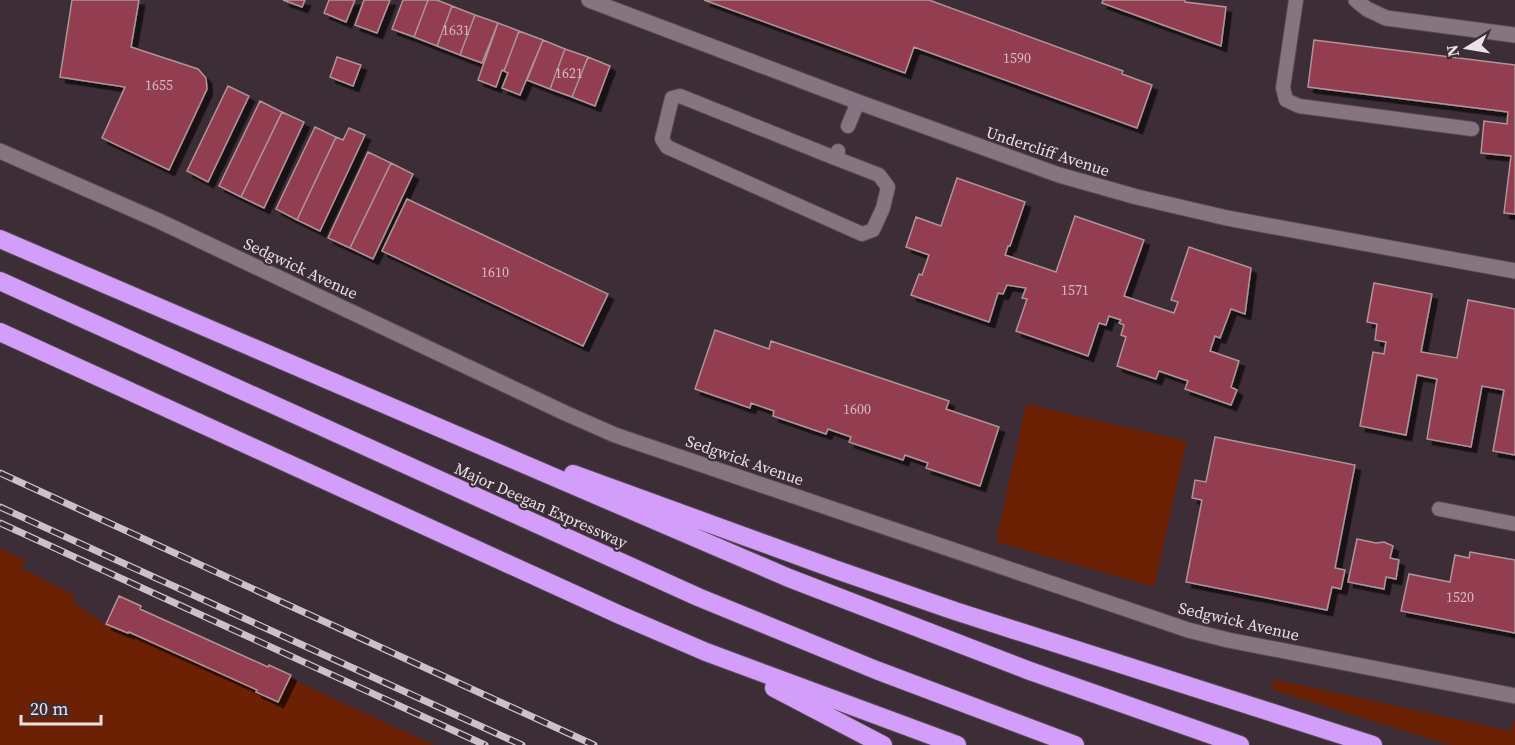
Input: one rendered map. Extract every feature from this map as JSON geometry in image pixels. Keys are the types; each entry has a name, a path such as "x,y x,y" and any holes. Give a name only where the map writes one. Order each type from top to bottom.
{"highway":[{"path":"0,239 711,546 1030,671 1240,745"},
{"name":"Major Deegan Expressway","path":"0,280 698,597 865,666 1075,745"},
{"path":"0,332 511,566 706,652 957,745"},
{"path":"382,404 837,570 1373,745"},
{"path":"706,652 883,745"}],"main road":[{"name":"Undercliff Avenue","path":"589,0 1028,165 1137,197 1271,227 1515,271"},
{"path":"1356,0 1367,9 1386,18 1515,35"},
{"name":"Sedgwick Avenue","path":"0,151 159,221 615,435 1197,632 1515,696"}],"lane":[{"path":"1296,0 1283,88 1286,100 1299,106 1472,129"},
{"path":"680,96 837,155 879,175 888,187 883,208 873,230 862,234 667,147 662,139 672,98 680,96"},
{"path":"848,126 858,102"},
{"path":"1439,509 1515,524"}],"shaded area":[{"path":"1026,404 1187,441 1154,587 996,542"},
{"path":"0,548 25,560 21,568 73,594 75,604 106,624 128,633 289,678 434,745 0,745"},
{"path":"1272,679 1511,731 1513,721 1515,721 1515,745 1450,745 1273,690"}],"building":[{"path":"72,0 139,0 131,47 198,69 206,78 207,89 169,170 102,138 125,87 60,77"},
{"path":"283,0 305,0 302,7"},
{"path":"329,0 355,0 346,22 324,13"},
{"path":"364,0 390,0 377,33 355,25"},
{"path":"403,0 428,0 414,37 392,29"},
{"path":"428,0 437,0 452,6 437,46 414,37"},
{"path":"704,0 929,0 1123,71 1122,74 1152,85 1137,128 914,47 905,73"},
{"path":"1103,0 1185,0 1185,2 1226,7 1221,46 1102,3"},
{"path":"452,6 475,15 460,55 437,46"},
{"path":"475,15 498,23 482,63 460,55"},
{"path":"498,23 519,31 496,87 478,80"},
{"path":"519,31 543,40 520,95 502,88 508,73 504,71"},
{"path":"543,40 565,49 550,89 527,80"},
{"path":"1314,40 1515,65 1515,214 1504,213 1511,156 1481,153 1484,121 1507,124 1508,112 1308,87"},
{"path":"565,49 588,57 572,97 550,89"},
{"path":"337,57 361,65 353,86 330,77"},
{"path":"588,57 610,66 595,106 572,97"},
{"path":"228,86 249,96 208,182 187,171"},
{"path":"260,101 282,112 241,197 219,186"},
{"path":"282,112 304,122 264,208 241,197"},
{"path":"315,127 336,137 297,220 276,209"},
{"path":"349,128 365,135 320,231 297,220 336,137 343,140"},
{"path":"368,152 391,163 350,248 328,238"},
{"path":"391,163 413,174 373,259 350,248"},
{"path":"957,178 1025,202 1005,255 1056,272 1075,216 1144,240 1124,296 1174,313 1178,302 1171,300 1189,247 1251,268 1245,314 1231,309 1220,338 1215,336 1210,351 1239,361 1231,387 1237,390 1231,405 1185,389 1188,381 1159,371 1156,379 1117,366 1126,337 1121,335 1124,325 1119,323 1121,320 1109,316 1106,325 1099,323 1088,356 1016,331 1027,299 1022,298 1026,288 1007,285 1003,294 998,293 989,322 911,295 919,274 922,275 929,255 906,247 916,217 941,226"},
{"path":"407,199 608,294 583,346 382,251"},
{"path":"1374,283 1432,294 1421,352 1457,358 1468,300 1515,309 1515,455 1493,451 1504,390 1482,386 1471,447 1427,439 1437,379 1417,375 1406,435 1360,426 1373,352 1384,354 1386,342 1375,340 1377,324 1367,322"},
{"path":"715,330 769,349 771,341 949,401 946,409 999,427 980,486 926,468 928,463 905,455 903,460 849,442 851,437 828,429 826,434 773,416 774,411 751,403 750,408 695,389"},
{"path":"1215,437 1355,465 1335,568 1345,570 1341,589 1332,587 1327,610 1186,582 1202,500 1192,498 1195,480 1206,482"},
{"path":"1357,539 1376,543 1384,542 1393,546 1390,558 1399,560 1396,579 1386,577 1384,589 1348,582"},
{"path":"1470,552 1515,560 1515,633 1401,611 1409,574 1450,582 1455,555 1469,558"},
{"path":"119,596 141,606 140,609 268,667 269,665 291,675 278,702 256,692 257,690 129,632 106,624"}],"railway":[{"path":"0,473 594,745"},
{"path":"0,507 522,745"},
{"path":"0,523 485,745"}]}
